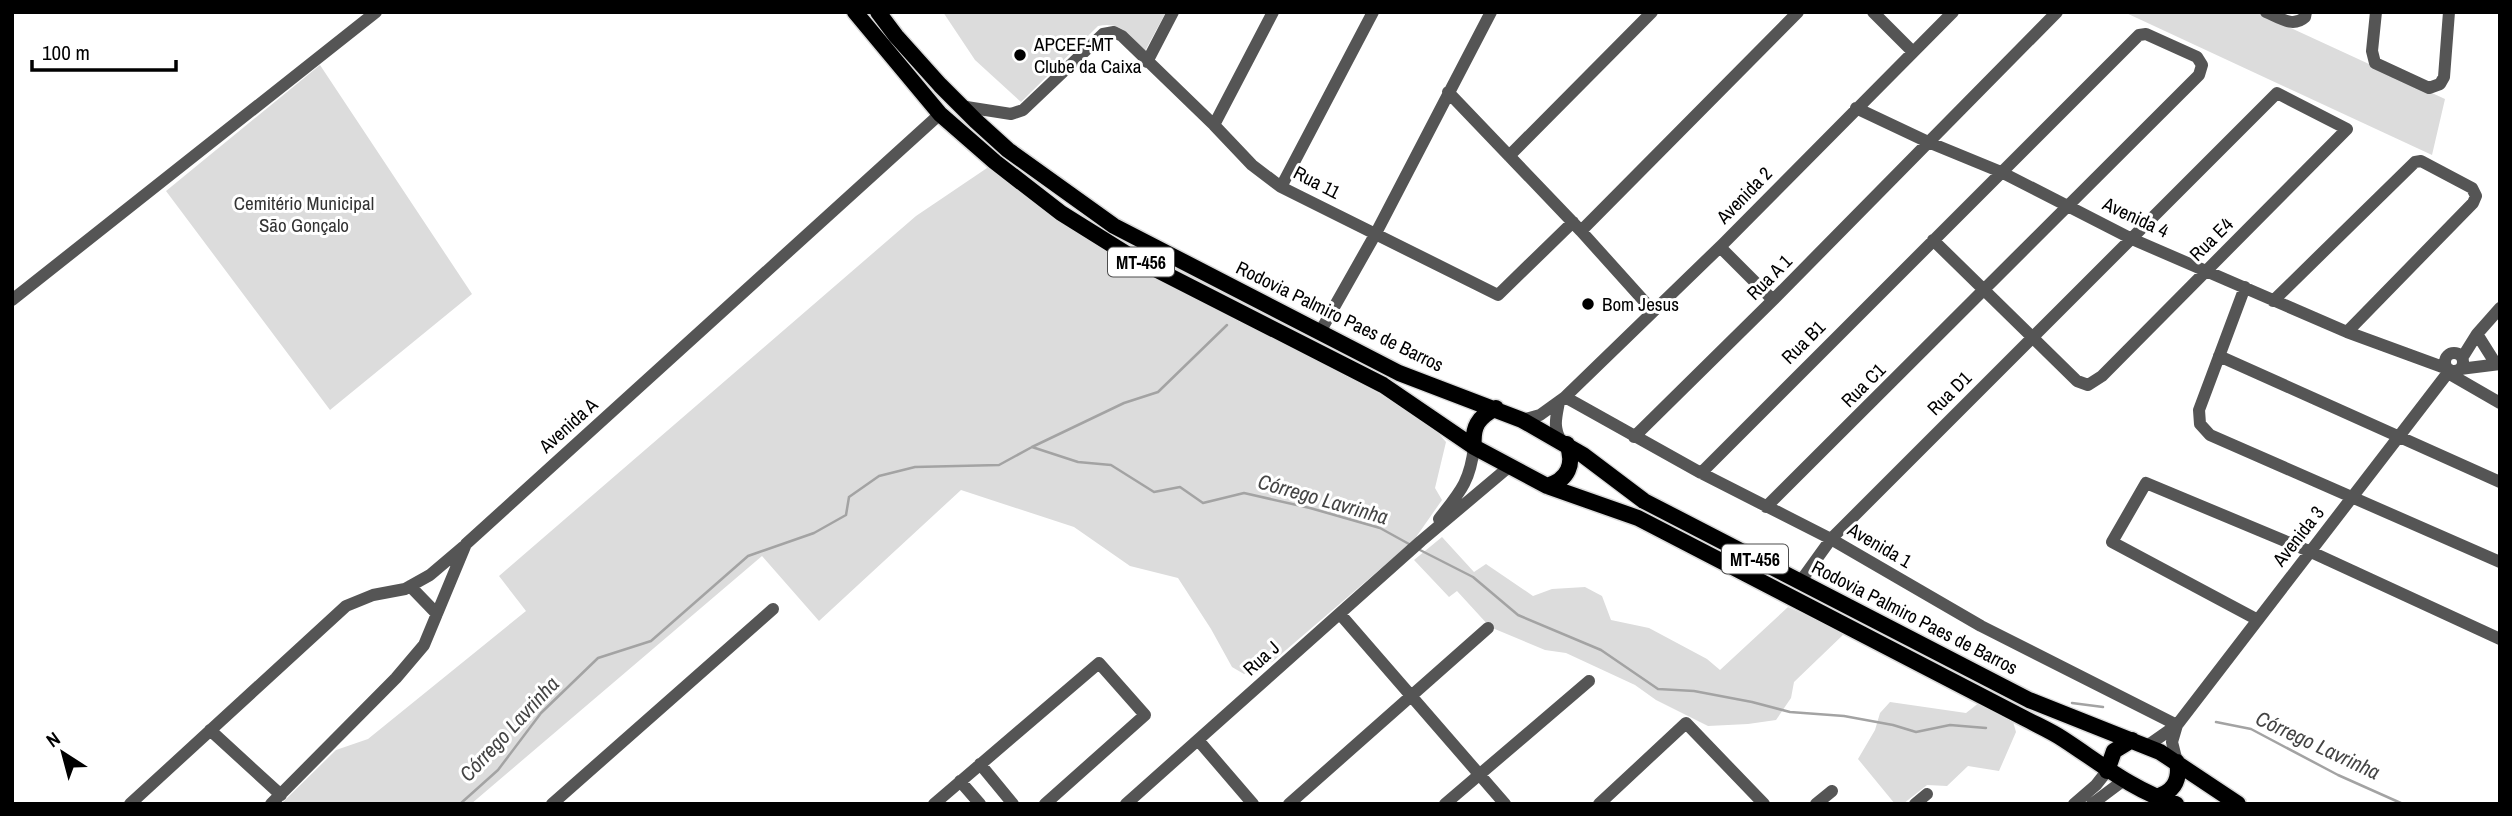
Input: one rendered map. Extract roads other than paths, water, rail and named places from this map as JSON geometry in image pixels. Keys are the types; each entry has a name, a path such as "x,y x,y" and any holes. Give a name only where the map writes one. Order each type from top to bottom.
{"main road":[{"name":"Rodovia Palmiro Paes de Barros","path":"855,12 940,114 995,162 1061,213 1130,256 1383,384 1474,447 1547,486 1638,518 2062,738 2107,771 2154,797 2176,804"},
{"name":"Rodovia Palmiro Paes de Barros","path":"878,12 896,36 960,106 1009,150 1114,226 1399,373 1522,420 1564,443 1644,502 2029,700 2139,743 2177,762 2238,804"},
{"path":"1474,447 1476,423 1484,414 1496,408"},
{"path":"1547,486 1556,484 1568,471 1571,462 1564,443"},
{"path":"2107,771 2114,751 2139,743"},
{"path":"2154,797 2169,792 2175,786 2178,778 2177,762"}],"street":[{"path":"12,300 376,12"},
{"path":"1147,62 1173,12"},
{"path":"1214,125 1273,12"},
{"path":"1281,187 1373,12"},
{"path":"1320,332 1376,233 1491,12"},
{"path":"1510,156 1652,12"},
{"path":"1577,227 1798,12"},
{"path":"1873,12 1913,52"},
{"name":"Avenida 2","path":"1522,420 1540,415 1562,400 1720,247 1953,12"},
{"name":"Rua A 1","path":"1634,436 1773,300 2057,12"},
{"path":"2266,12 2293,23 2299,23 2306,12"},
{"path":"2376,12 2372,51 2375,63 2429,88 2440,84 2444,78 2449,12"},
{"name":"Rua 11","path":"960,106 1011,114 1023,110 1103,34 1114,32 1122,36 1252,164 1281,187 1498,295 1577,227"},
{"name":"Rua C1","path":"1766,507 2199,75 2202,65 2197,57 2146,34 2132,40"},
{"name":"Rua B1","path":"1701,473 2132,40"},
{"path":"1448,92 1653,311"},
{"name":"Rua D1","path":"1800,582 1831,539 2277,93 2347,129"},
{"name":"Avenida 4","path":"1856,108 2001,172 2132,239 2347,332 2404,354 2454,363 2498,362"},
{"name":"Avenida A","path":"276,799 396,678 424,645 466,544 940,114"},
{"name":"Rua E4","path":"2034,337 2077,381 2088,385 2102,376 2347,129"},
{"path":"2273,301 2409,166 2421,161 2472,188 2476,196 2473,204 2347,332"},
{"path":"1933,240 2034,337"},
{"path":"1720,247 1773,300"},
{"path":"2245,287 2199,411 2200,424 2210,435 2500,562"},
{"name":"Avenida 3","path":"2139,743 2177,725 2309,551 2400,438 2454,363 2500,308"},
{"path":"2475,336 2498,362"},
{"path":"2219,356 2500,482"},
{"path":"2454,363 2500,403"},
{"path":"1562,400 1555,422 1556,432 1564,443"},
{"name":"Avenida 1","path":"1562,400 1831,539 1981,626 2177,725"},
{"name":"Rua J","path":"1421,541 1464,485 1472,470 1474,447"},
{"name":"Rua J","path":"1126,804 1421,541 1510,466"},
{"path":"2258,620 2112,542 2146,483 2309,551 2500,639"},
{"path":"130,804 346,606 373,595 410,586 430,575 466,544"},
{"path":"410,586 437,614"},
{"path":"552,804 773,609"},
{"path":"1340,614 1505,804"},
{"path":"1289,804 1488,628"},
{"path":"934,804 1099,663 1145,715 1045,804"},
{"path":"1445,804 1588,681"},
{"path":"1599,804 1686,723 1757,802"},
{"path":"2177,725 2172,743 2177,762"},
{"path":"210,730 276,799"},
{"path":"1198,740 1253,804"},
{"path":"979,764 1013,804"},
{"path":"2074,804 2096,785 2107,771"},
{"path":"2092,804 2124,780"},
{"path":"960,781 980,804"},
{"path":"1816,804 1832,791"},
{"path":"1915,804 1927,794"}],"waterway":[{"path":"1032,447 1124,403 1158,392 1227,325"},
{"name":"Córrego Lavrinha","path":"460,804 498,770 541,713 598,658 651,641 748,556 814,533 846,515 849,497 879,476 915,467 999,465 1032,447 1078,462 1111,465 1154,492 1180,487 1203,503 1244,493 1380,528 1409,544"},
{"name":"Córrego Lavrinha","path":"1418,549 1473,577 1518,615 1601,650 1658,689 1694,691 1790,712 1844,716 1916,732 1950,725 1986,728"},
{"name":"Córrego Lavrinha","path":"2072,703 2103,707"},
{"name":"Córrego Lavrinha","path":"2216,722 2251,729 2338,775 2403,804"}],"place":[{"name":"APCEF-MT Clube da Caixa","path":"1020,55"},
{"name":"Bom Jesus","path":"1588,304"}],"park label":[{"name":"Cemitério Municipal São Gonçalo","path":"304,214"}]}
